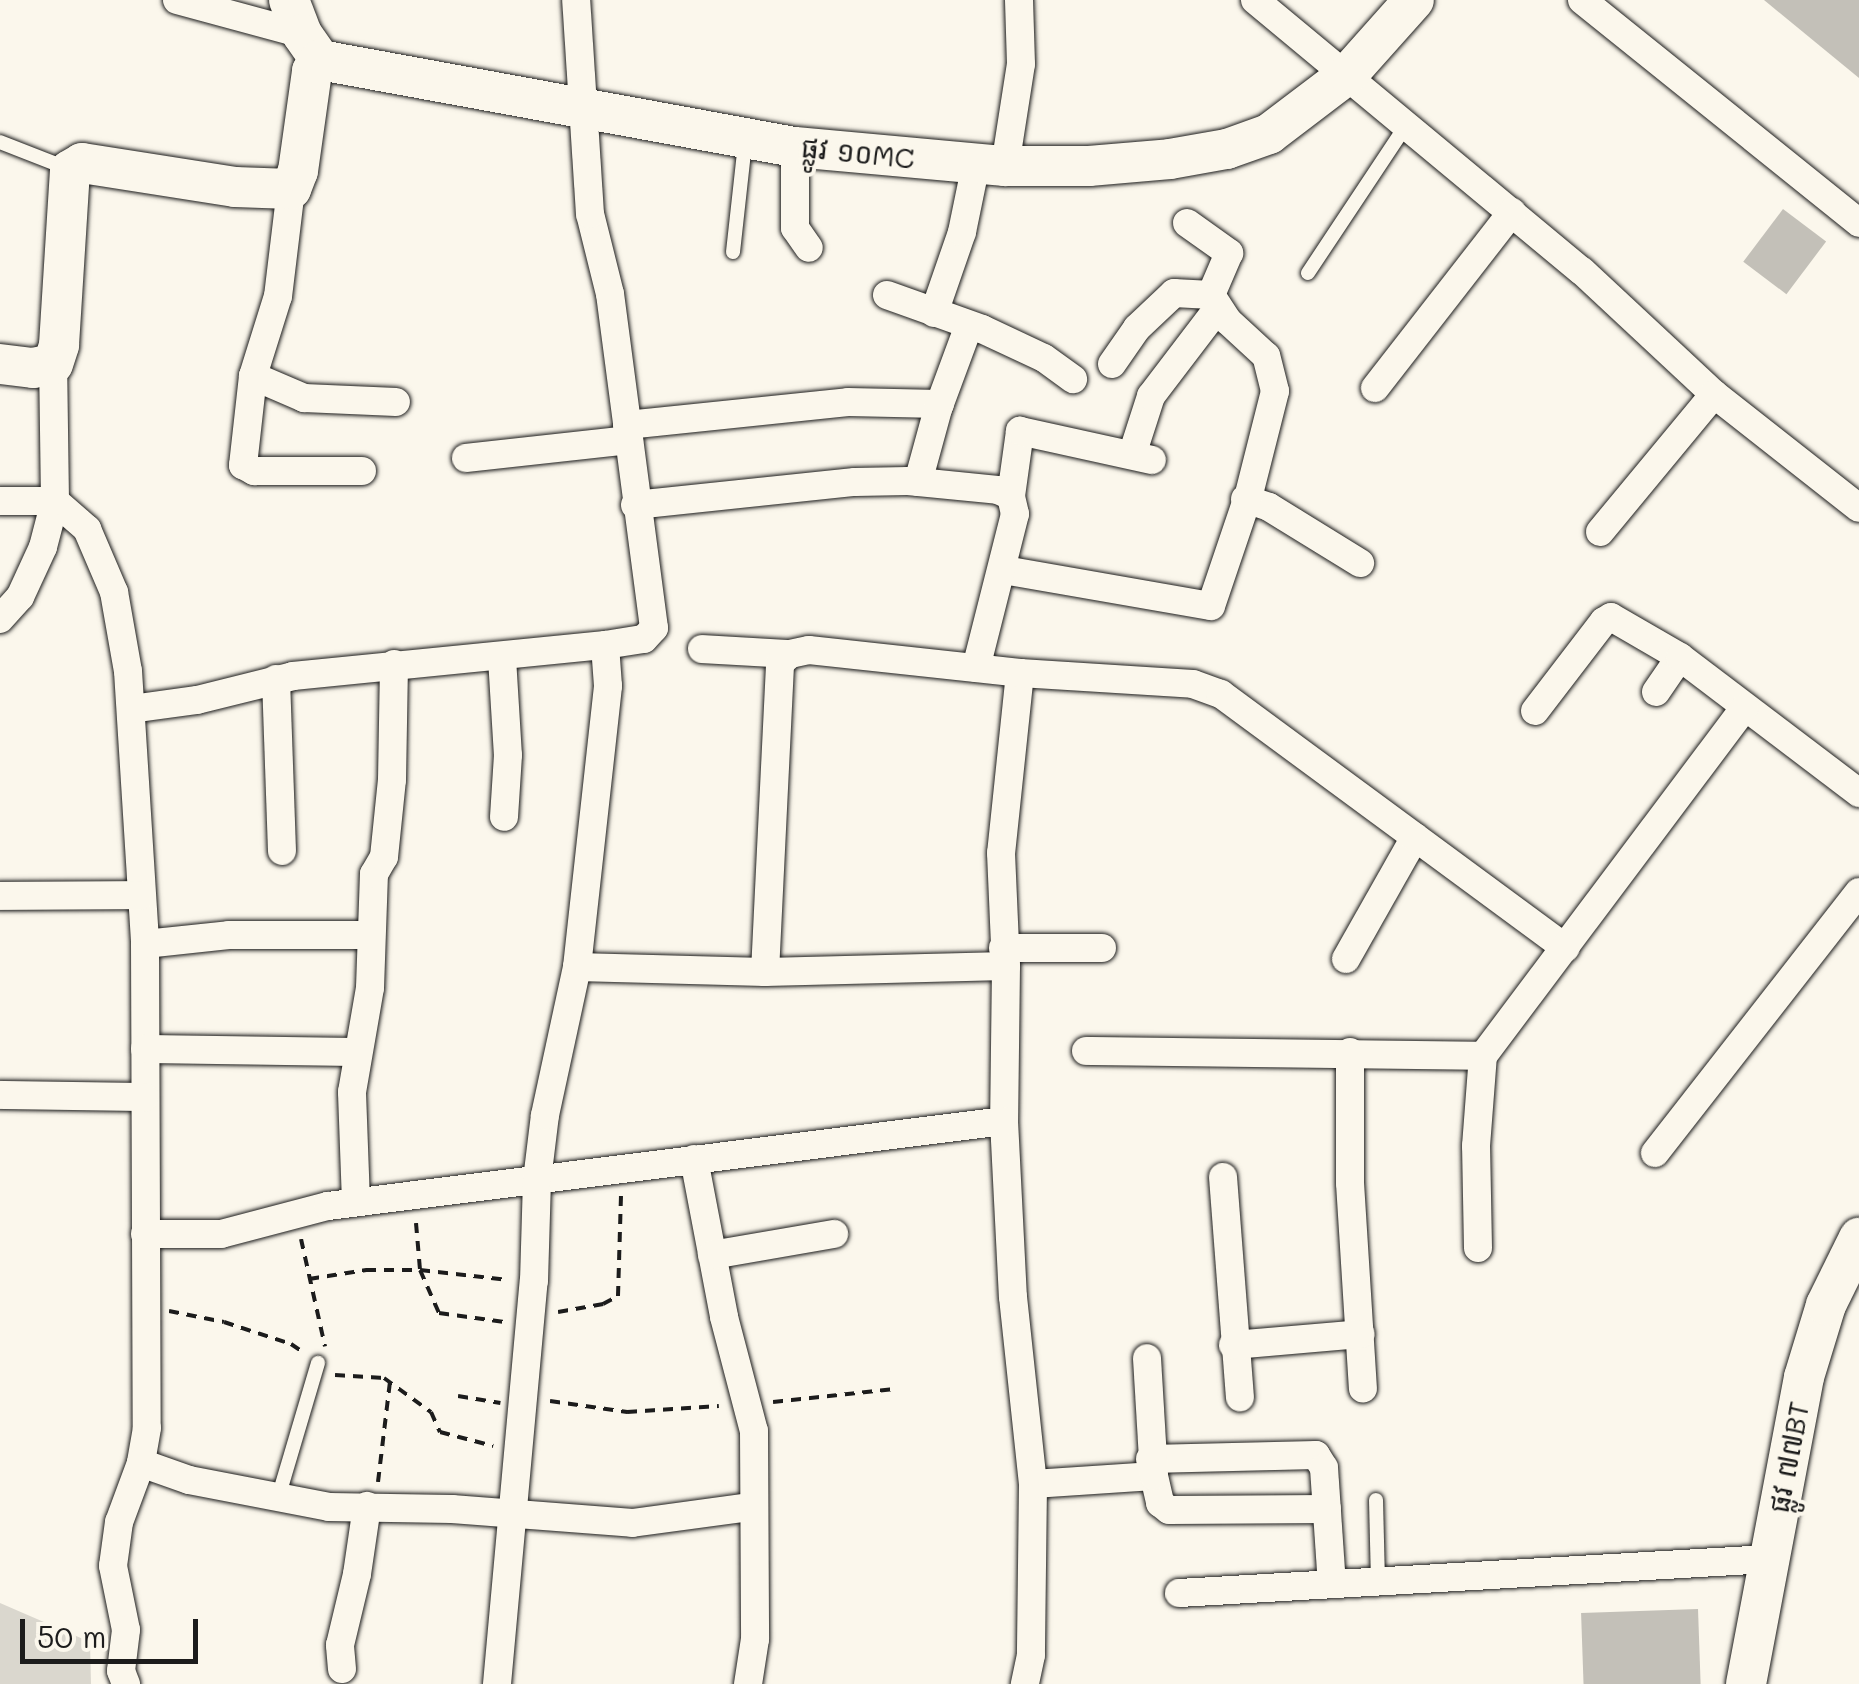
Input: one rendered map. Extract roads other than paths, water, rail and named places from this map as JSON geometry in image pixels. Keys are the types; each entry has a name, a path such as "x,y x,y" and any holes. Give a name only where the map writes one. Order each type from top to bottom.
{"street":[{"path":"177,0 304,31 312,72 298,171 290,188 278,296 253,376 243,465 254,470 362,470"},
{"path":"131,710 197,700 276,679 606,645 644,638 654,628 610,294 590,214 576,0"},
{"path":"934,314 971,201 990,165 1021,64 1019,0"},
{"path":"1255,0 1512,212 1714,394 1859,508"},
{"name":"ផ្លូវ ១០MC","path":"304,31 583,110 795,147 990,165 1090,166 1226,149 1268,134 1348,74 1414,0"},
{"path":"1582,0 1859,223"},
{"path":"795,147 795,228 808,248"},
{"path":"0,619 20,598 43,546 55,502 54,364 59,345 70,170 82,163 235,187 290,188"},
{"path":"1375,388 1512,212"},
{"path":"976,668 1004,570 1015,514 1010,496 1020,431 1142,458 1151,396 1215,301 1229,253 1187,222"},
{"path":"1004,570 1211,606 1246,499 1275,391 1266,356 1215,301 1174,294 1137,328 1112,364"},
{"path":"886,296 968,328 982,329 1044,358 1073,379"},
{"path":"918,482 940,404 968,328"},
{"path":"0,364 33,368 54,364"},
{"path":"253,376 304,398 396,402"},
{"path":"1600,532 1714,394"},
{"path":"466,458 848,402 940,404"},
{"path":"635,504 855,482 918,482 998,490 1010,496"},
{"path":"1246,499 1269,507 1360,563"},
{"path":"0,501 55,502 88,529 114,592 131,710 144,944 147,1428 141,1463 119,1522 113,1566 126,1630 121,1671 126,1684"},
{"path":"1535,711 1604,620 1611,617 1680,656 1859,793"},
{"path":"498,1684 525,1402 537,1180 545,1115 577,967 608,686 606,645"},
{"path":"702,649 790,654 808,650 1020,673 1192,684 1222,694 1565,948"},
{"path":"764,972 778,682 780,663 790,654"},
{"path":"1656,692 1680,656"},
{"path":"502,658 508,755 504,817"},
{"path":"356,1202 352,1092 370,988 374,874 384,857 392,780 394,664"},
{"path":"1020,673 1001,853 1004,1121 1012,1298 1032,1484 1031,1654 1025,1684"},
{"path":"276,679 282,851"},
{"path":"1478,1248 1476,1146 1483,1056 1744,708"},
{"path":"1346,959 1415,837"},
{"path":"1655,1153 1859,892"},
{"path":"0,896 141,895"},
{"path":"144,944 229,936 370,935"},
{"path":"577,967 764,972 1102,948"},
{"path":"145,1049 357,1052"},
{"path":"1086,1050 1483,1056"},
{"path":"1350,1052 1350,1182 1363,1389"},
{"path":"0,1095 144,1097"},
{"path":"144,1234 222,1234 356,1202 1004,1121"},
{"path":"694,1159 712,1255 754,1431 751,1507 756,1605 748,1684"},
{"path":"1224,1177 1233,1345 1240,1397"},
{"path":"712,1255 834,1234"},
{"name":"ផ្លូវ ៧៧BT","path":"1746,1684 1804,1377 1826,1305 1859,1238"},
{"path":"1233,1345 1361,1334"},
{"path":"1146,1358 1152,1468 1160,1503 1168,1510 1326,1508"},
{"path":"1032,1484 1152,1468 1316,1455 1324,1468 1332,1584"},
{"path":"141,1463 189,1480 278,1499 371,1506 632,1523 751,1507"},
{"path":"342,1669 342,1633 371,1506"},
{"path":"1179,1594 1768,1560"}],"lane":[{"path":"1308,273 1407,123"},
{"path":"733,252 745,138"},
{"path":"0,142 70,170"},
{"path":"278,1499 318,1363"},
{"path":"1376,1500 1378,1581"}]}
